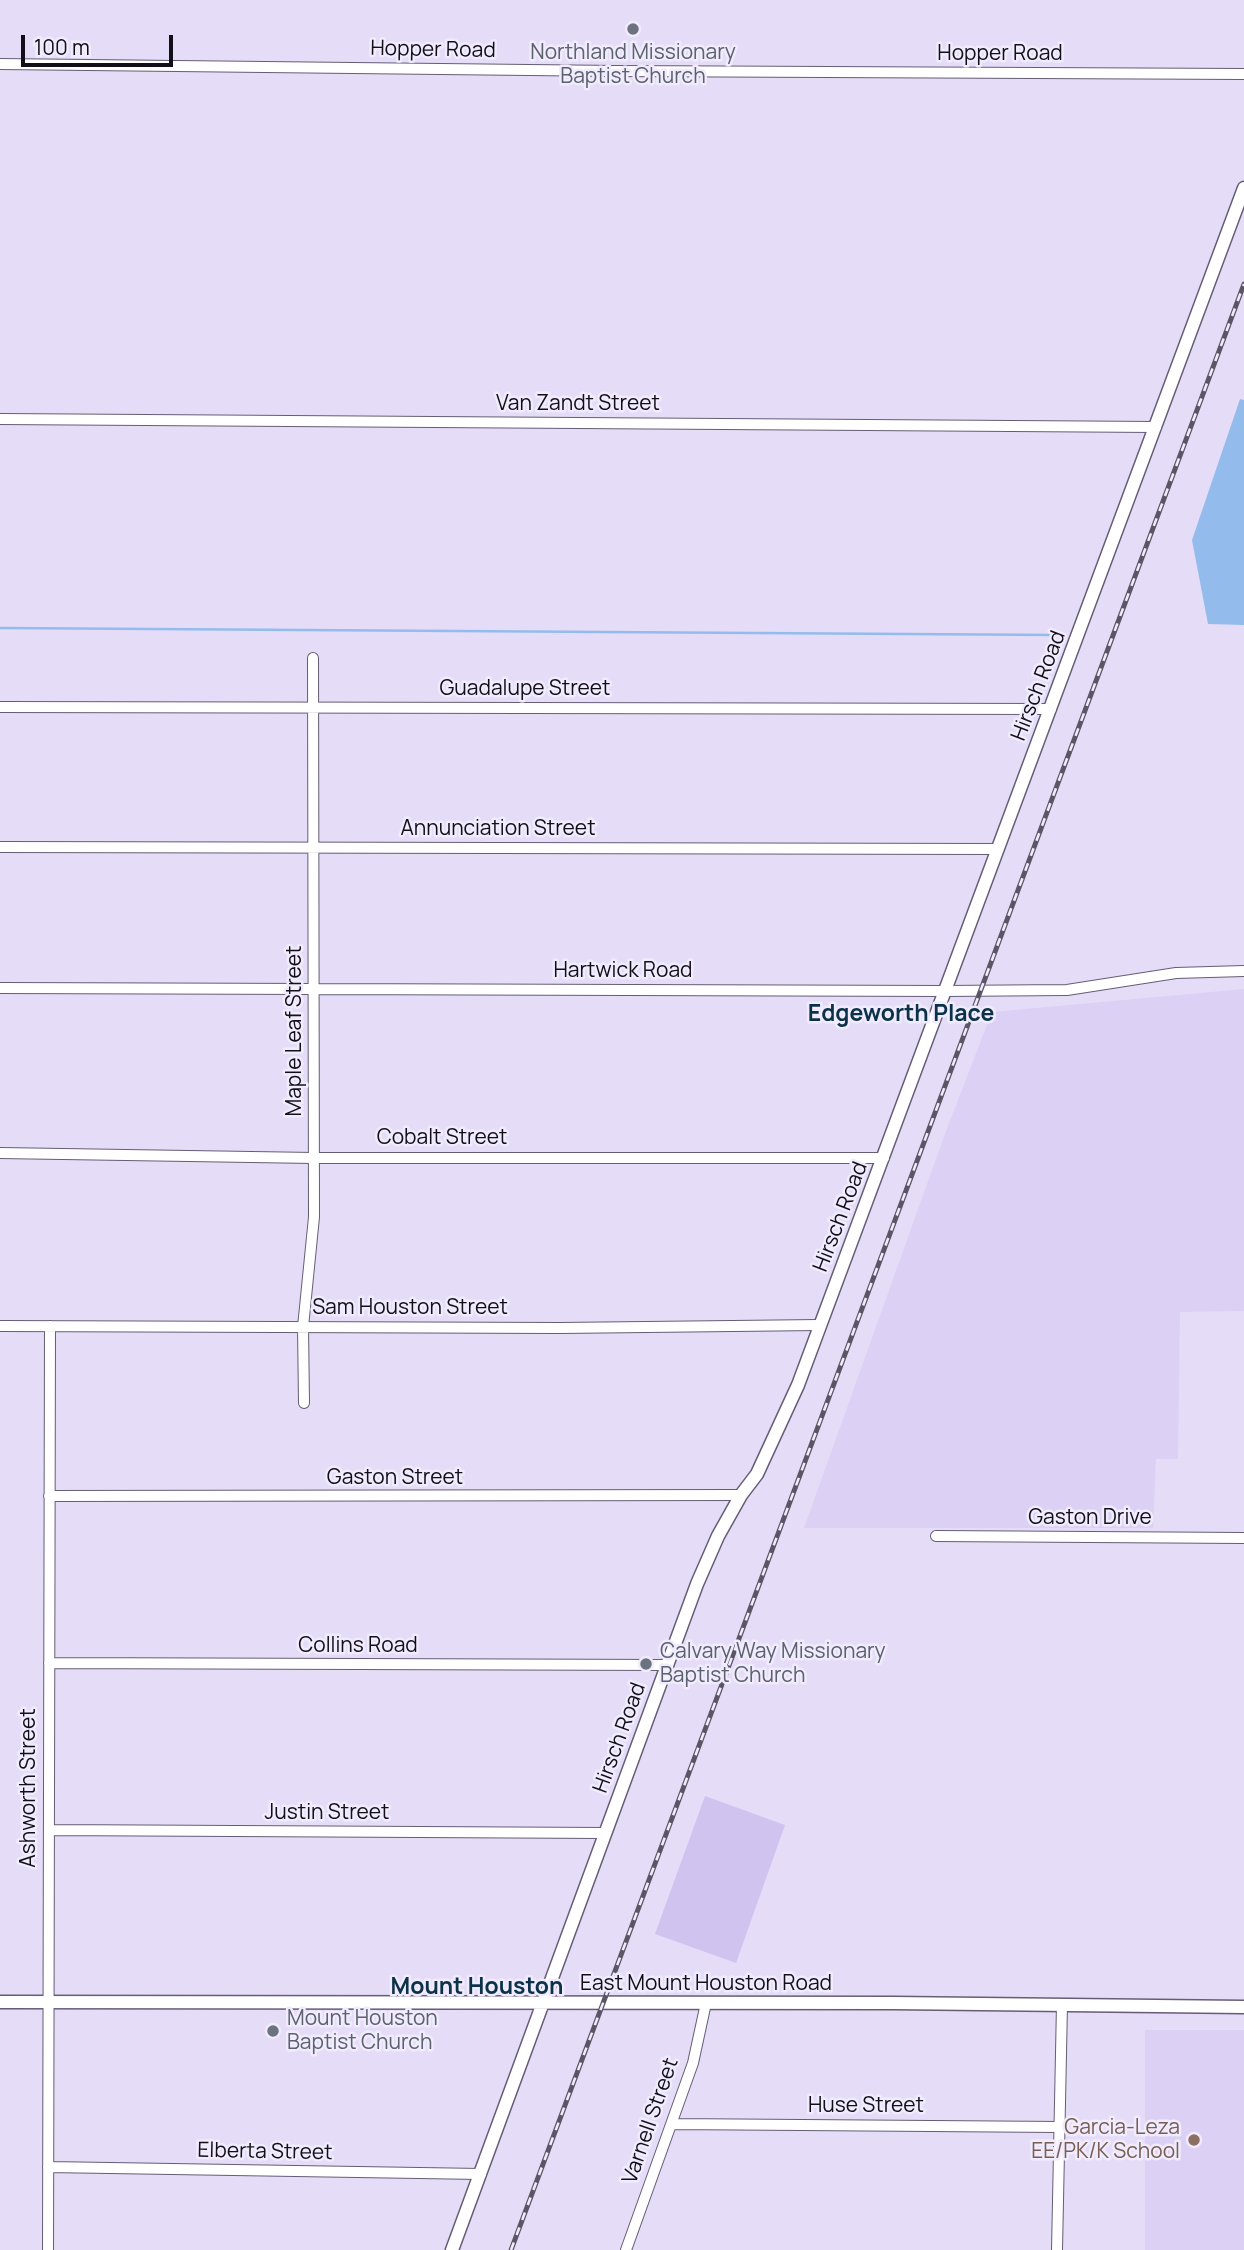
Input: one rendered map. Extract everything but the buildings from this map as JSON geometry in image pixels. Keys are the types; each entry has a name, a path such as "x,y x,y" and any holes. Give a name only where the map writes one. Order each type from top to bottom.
{"main road":[{"name":"Hirsch Road","path":"452,2250 667,1665 709,1558 741,1495 757,1474 798,1385 1244,188"},
{"name":"East Mount Houston Road","path":"0,2002 1062,2004 1244,2007"}],"street":[{"name":"Hopper Road","path":"0,64 1244,74"},
{"name":"Van Zandt Street","path":"0,419 1156,427"},
{"name":"Maple Leaf Street","path":"304,1403 303,1327 314,1217 313,658"},
{"name":"Guadalupe Street","path":"0,707 1051,709"},
{"name":"Annunciation Street","path":"0,847 997,849"},
{"name":"Hartwick Road","path":"0,988 1067,990 1176,973 1244,971"},
{"name":"Cobalt Street","path":"0,1153 314,1158 884,1158"},
{"name":"Sam Houston Street","path":"0,1326 819,1325"},
{"name":"Ashworth Street","path":"48,2250 50,1326"},
{"name":"Gaston Street","path":"49,1496 741,1495"},
{"name":"Gaston Drive","path":"936,1536 1244,1538"},
{"name":"Collins Road","path":"49,1663 667,1665"},
{"name":"Justin Street","path":"49,1830 605,1833"},
{"name":"Varnell Street","path":"626,2250 693,2063 706,2003"},
{"path":"1057,2250 1062,2004"},
{"name":"Huse Street","path":"672,2124 1060,2127"},
{"name":"Elberta Street","path":"48,2167 481,2174"}],"shaded area":[{"path":"1244,989 1244,1311 1180,1312 1178,1459 1156,1459 1153,1528 804,1528 946,1131 992,1012"},
{"path":"705,1796 785,1825 736,1963 655,1934"},
{"name":"Garcia-Leza EE/PK/K School","path":"1145,2030 1244,2030 1244,2250 1145,2250"}],"water":[{"path":"1240,399 1244,400 1244,625 1208,624 1192,540"}],"waterway":[{"path":"0,628 1057,635"}],"railway":[{"path":"511,2250 1244,284"}],"place":[{"name":"Northland Missionary Baptist Church","path":"633,29"},
{"name":"Calvary Way Missionary Baptist Church","path":"646,1664"},
{"name":"Mount Houston Baptist Church","path":"273,2031"},
{"name":"Garcia-Leza EE/PK/K School","path":"1194,2140"}],"district":[{"name":"Edgeworth Place","path":"901,1015"},
{"name":"Mount Houston","path":"477,1988"}]}
